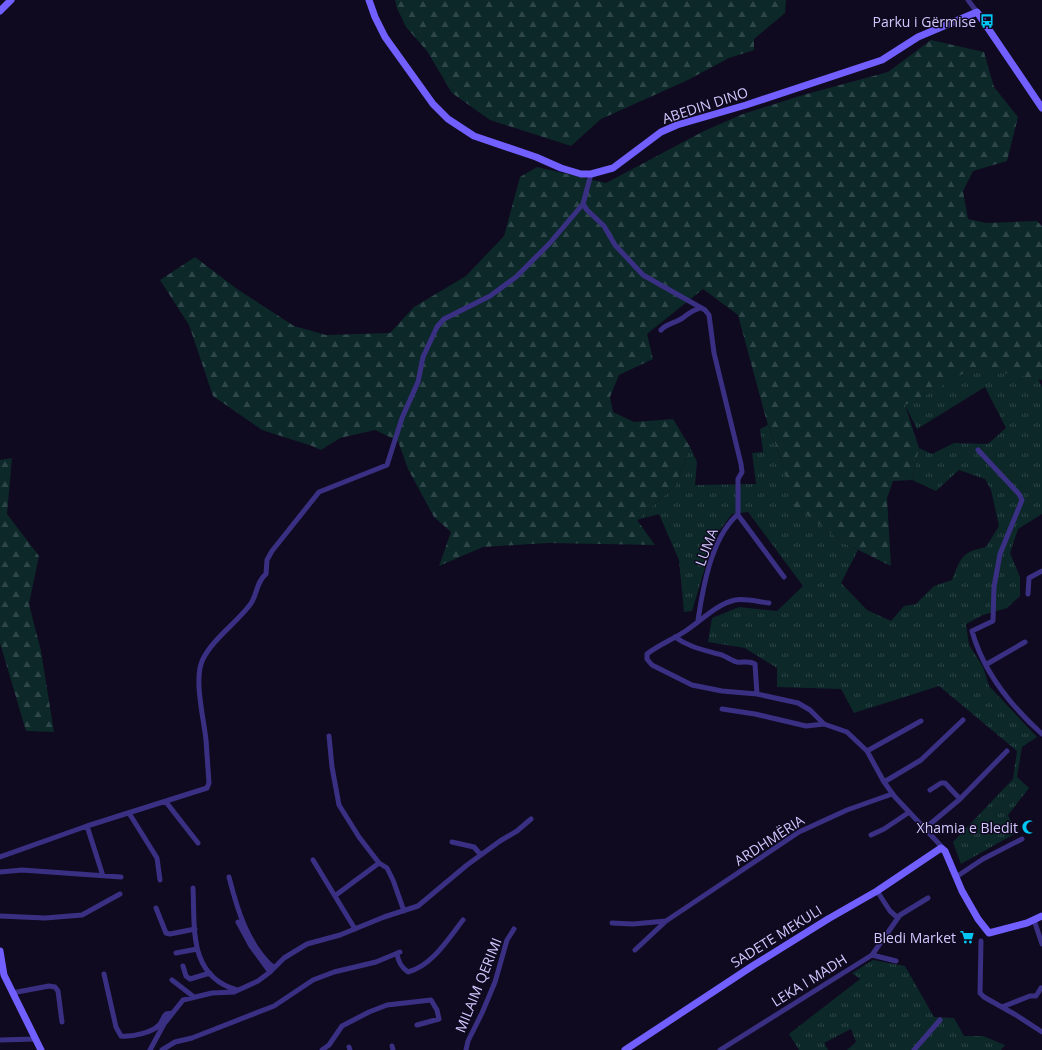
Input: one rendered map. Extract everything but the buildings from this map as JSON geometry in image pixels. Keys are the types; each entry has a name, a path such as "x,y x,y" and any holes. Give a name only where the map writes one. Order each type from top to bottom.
{"street":[{"path":"0,11 11,0"},
{"name":"ABEDIN DINO","path":"369,0 375,17 385,37 434,104 448,119 474,136 581,174 591,174 613,168 661,132 677,125 746,106 882,60 918,37 977,12"},
{"path":"968,0 1042,108"},
{"path":"0,857 87,826 203,790 209,786 206,740 198,693 202,659 255,598 260,579 266,574 267,560 272,551 319,492 387,465 402,418 418,382 423,357 437,327 444,319 490,296 516,276 549,244 583,204 591,174"},
{"path":"583,204 587,210 604,226 615,245 643,275 700,308 709,315 714,353 741,464 742,472 738,479 738,515 784,577"},
{"path":"661,330 665,326 684,317 689,312 700,308"},
{"path":"978,450 1019,494 1022,500 1000,554 994,587 993,621 972,631 976,646 1012,704 1042,734"},
{"name":"LUMA","path":"698,620 714,551 728,523 738,515"},
{"path":"1028,594 1029,578 1042,571"},
{"path":"769,603 735,600 698,620 675,637 647,654 647,659 652,665 692,685 722,691 757,694 798,703 810,710 824,724"},
{"path":"675,637 684,644 696,649 724,656 737,662 752,662 755,664 757,694"},
{"path":"987,664 1025,642"},
{"path":"722,709 755,714 806,726 824,724 847,732 867,751 892,794 924,830 943,848 978,919 989,933 1027,923 1042,916"},
{"path":"867,751 921,720"},
{"path":"884,782 921,760 963,720"},
{"path":"329,736 332,767 339,805 359,837 379,863 387,868 404,911"},
{"path":"924,830 960,799 1007,751"},
{"path":"930,790 945,782 960,799"},
{"name":"ARDHMËRIA","path":"636,950 666,921 799,832 847,810 892,794"},
{"path":"166,802 198,843"},
{"path":"129,813 157,858 160,880"},
{"path":"871,835 884,829 908,813"},
{"path":"150,1050 173,1012 183,1000 194,997 234,992 258,981 278,963 307,944 355,929 418,906 427,900 452,877 481,855 517,831 531,819"},
{"path":"87,826 103,876"},
{"path":"956,877 983,859 1022,839"},
{"path":"452,842 474,847 481,855"},
{"name":"SADETE MEKULI","path":"625,1050 828,919 877,891 943,848"},
{"path":"313,860 336,895 355,929"},
{"path":"336,895 379,863"},
{"path":"0,872 22,870 121,877"},
{"path":"229,877 242,920 251,939 272,970"},
{"path":"193,888 198,955 205,968 210,973 228,987 238,990"},
{"path":"877,891 890,912 898,918"},
{"path":"0,916 45,918 82,915 120,894"},
{"name":"LEKA I MADH","path":"720,1050 872,955 900,915 928,898"},
{"path":"156,908 166,933 170,934 195,929"},
{"path":"162,1050 175,1042 269,1008 313,980 334,972 376,962 399,953 398,961 403,969 408,972 413,971 438,952 463,920"},
{"path":"1034,920 1042,944"},
{"name":"ARDHMËRIA","path":"612,923 633,924 666,921"},
{"path":"238,922 251,946 272,970"},
{"name":"MILAIM QERIMI","path":"466,1050 468,1041 495,982 507,940 514,929"},
{"path":"981,941 980,993 984,997 1002,1006 1041,1030"},
{"path":"176,953 197,949"},
{"path":"0,951 1,972 41,1050"},
{"path":"872,955 896,960"},
{"path":"183,966 186,976 190,979 210,973"},
{"path":"104,974 116,1027 121,1036 133,1035 154,1028 159,1025 166,1014 173,1012"},
{"path":"172,980 194,997"},
{"path":"12,993 55,987 58,991 62,1022"},
{"path":"1002,1006 1030,996 1036,996 1041,988"},
{"path":"322,1050 329,1045 342,1026 369,1012 387,1005 431,1000 437,1010 439,1019 417,1025"},
{"path":"914,1050 940,1020"},
{"path":"0,1040 35,1038"}],"green space":[{"path":"395,0 786,0 785,13 754,39 754,50 729,58 688,80 601,119 571,146 490,120 452,93 427,51 406,27"},
{"path":"931,40 984,52 994,87 1018,117 1007,161 973,171 963,191 968,219 986,223 1037,221 1042,226 1042,380 974,367 925,396 905,405 919,448 912,480 893,481 887,498 891,566 842,542 808,515 796,509 781,459 767,422 738,315 703,289 647,334 653,359 619,375 610,397 613,412 634,422 673,419 690,447 675,486 637,520 655,545 548,543 483,547 439,566 451,532 434,517 408,469 398,441 375,430 340,438 321,450 262,430 213,396 189,325 160,280 195,257 237,289 294,326 326,335 390,333 414,307 466,276 504,236 520,177 537,167 606,183 704,131 743,114 803,95 888,72"},
{"path":"1030,361 1042,387 1042,514 1018,529 1010,553 1020,577 1020,596 1007,608 983,615 966,624 969,645 983,667 989,686 1037,737 1022,747 1017,777 1029,788 1008,815 1016,833 961,864 953,842 1013,779 1017,751 939,686 854,713 841,689 777,687 777,668 745,648 708,642 712,618 739,607 777,611 803,586 748,512 732,514 714,538 692,611 684,612 679,560 659,514 637,520 675,486 690,447 697,462 695,485 756,484 752,453 763,452 760,429 768,425 799,507 842,542 858,550 841,583 867,610 891,621 904,606 916,604 934,586 952,580 963,557 972,551 986,547 999,526 991,490 985,479 959,470 936,491 912,480 919,448 932,454 954,443 988,444 1006,428 985,387 917,429 905,405 974,367"},
{"path":"12,458 7,514 39,556 29,604 41,651 54,732 26,731 0,643 0,460"},
{"path":"873,960 905,966 934,1017 954,1018 964,1036 983,1036 1005,1045 1001,1050 847,1050 856,1042 851,1029 824,1043 828,1050 799,1050 789,1034 860,979 852,973"}],"place":[{"name":"Parku i Gërmise","path":"987,21"},
{"name":"Xhamia e Bledit","path":"1029,827"},
{"name":"Bledi Market","path":"967,937"}]}
